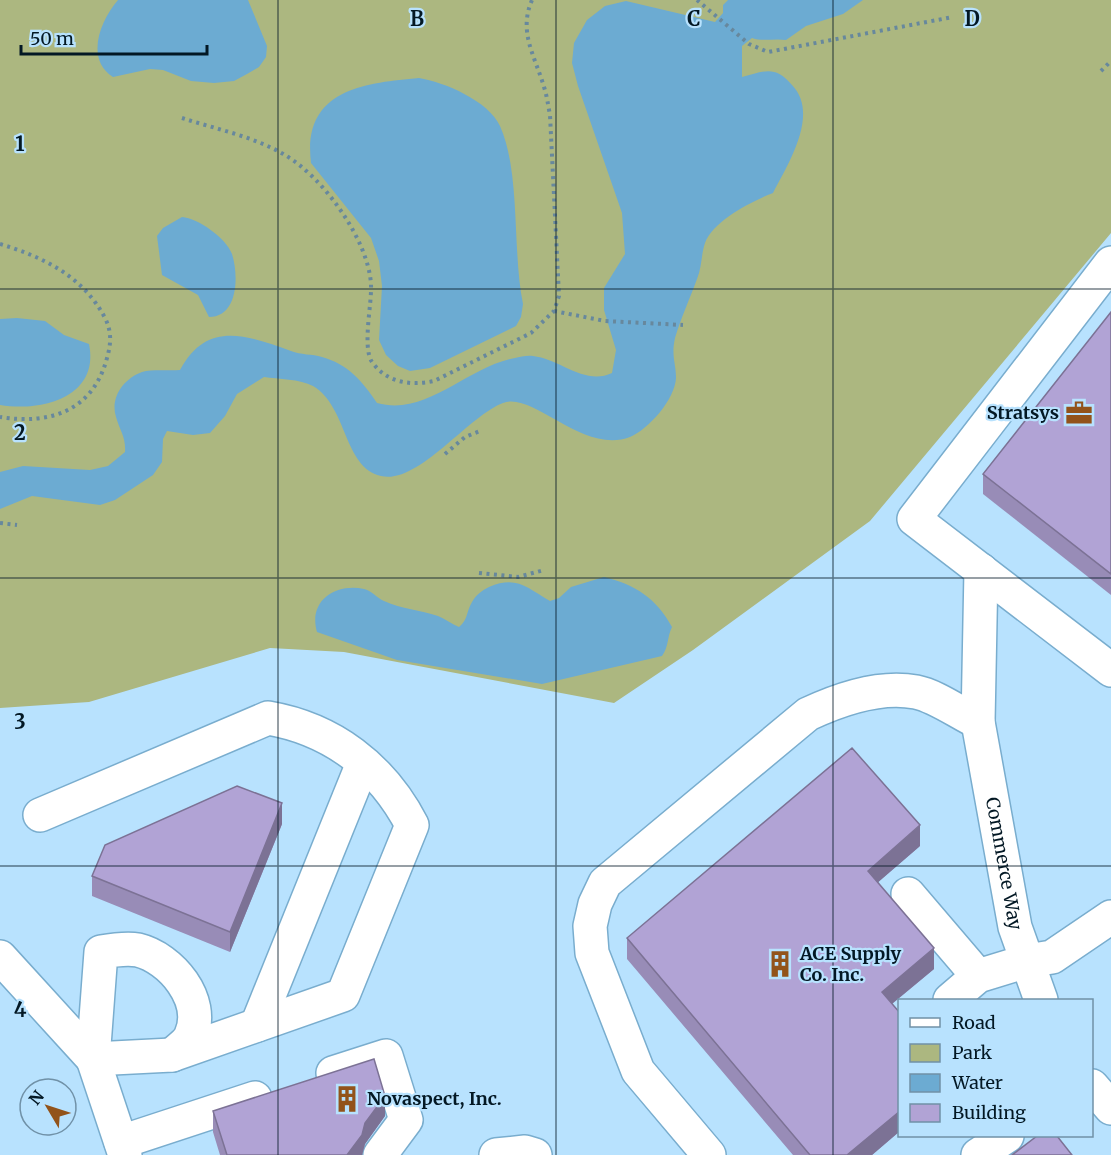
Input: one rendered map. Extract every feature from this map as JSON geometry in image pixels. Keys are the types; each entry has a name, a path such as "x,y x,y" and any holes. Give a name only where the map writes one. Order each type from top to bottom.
{"street":[{"path":"1111,264 914,519 1111,670"},
{"name":"Commerce Way","path":"981,570 978,722 1015,927 1041,999"},
{"path":"709,1155 638,1071 592,953 590,926 595,904 605,883 808,714 831,704 890,690 917,692 978,722"},
{"path":"40,815 268,718 299,724 329,738 363,763 400,802 412,825 343,995 172,1055 93,1059"},
{"path":"256,1026 363,763"},
{"path":"908,894 978,976"},
{"path":"951,999 978,976 1027,961 1052,957 1111,917"},
{"path":"172,1055 190,1037 195,1020 188,991 170,968 153,957 138,951 118,949 101,952 93,1059 123,1148 297,1085 386,1056 406,1120 380,1155"},
{"path":"0,957 93,1059"},
{"path":"1093,1085 1111,1079"},
{"path":"1093,1086 1111,1108"},
{"path":"978,1155 1005,1137"},
{"path":"496,1155 525,1152 535,1155"}],"path":[{"path":"182,118 270,147 288,157 310,176 346,217 364,250 370,270 372,303 368,339 370,360 382,374 400,382 420,384 434,381 531,333 554,311 560,296 550,115 544,86 526,35 527,12 532,0"},
{"path":"697,0 748,44 768,52 953,16"},
{"path":"1101,71 1111,61"},
{"path":"0,244 50,262 69,273 92,298 106,319 112,340 99,382 78,404 46,418 23,421 0,417"},
{"path":"554,311 605,321 683,325"},
{"path":"445,454 465,437 480,431"},
{"path":"0,523 18,525"},
{"path":"479,573 518,577 544,570"}],"green space":[{"path":"0,0 1111,0 1111,233 870,521 693,650 614,703 344,652 270,648 89,702 0,708"}],"water":[{"path":"118,0 248,0 267,46 266,57 259,67 234,81 214,83 191,81 163,70 150,69 113,77 104,69 99,60 98,40 106,18"},
{"path":"728,0 863,0 843,14 806,26 786,40 752,38 742,46 742,77 769,71 775,72 792,85 800,97 803,110 799,139 773,193 734,213 709,235 705,243 699,274 675,338 673,350 675,386 660,412 637,433 630,437 612,440 595,438 529,406 515,402 503,403 489,410 443,448 411,470 395,476 381,476 369,470 359,461 333,408 313,386 264,377 237,394 225,416 210,433 193,435 167,431 163,439 162,462 153,475 115,500 100,505 32,496 0,509 0,472 23,466 90,470 108,466 125,452 124,438 115,410 117,396 124,384 142,372 180,370 191,354 202,344 215,338 243,337 331,360 354,375 377,403 395,405 413,403 430,397 497,363 524,356 543,358 592,376 612,373 616,350 604,310 604,288 625,254 622,213 578,86 572,63 574,43 587,20 605,6 626,1 715,22 723,13 723,5"},
{"path":"419,78 465,94 486,109 500,126 507,145 514,189 523,304 521,317 516,326 430,368 410,371 398,366 386,355 379,340 382,286 379,261 371,238 311,163 311,139 316,120 326,105 341,95 377,83"},
{"path":"182,217 196,221 211,230 224,242 232,254 235,273 234,294 226,310 219,315 209,317 198,295 162,275 157,236 163,228"},
{"path":"0,319 45,321 64,335 89,344 90,362 86,377 77,388 50,403 16,407 0,405"},
{"path":"604,577 626,584 644,594 666,617 672,627 662,656 542,684 397,660 317,632 315,621 316,611 326,597 343,589 353,588 367,590 384,601 398,606 438,616 459,627 464,622 477,595 499,584 507,582 521,585 550,601 559,598 571,587"}],"building":[{"name":"Stratsys","path":"1111,312 1111,574 983,474"},
{"name":"ACE Supply Co. Inc.","path":"852,748 920,825 868,871 934,948 882,992 898,1011 898,1113 847,1155 810,1155 627,938"},
{"path":"237,786 282,803 230,932 92,876 105,845"},
{"name":"Novaspect, Inc.","path":"374,1059 385,1096 365,1123 362,1135 347,1155 227,1155 213,1111"},
{"path":"1036,1137 1058,1137 1072,1155 1012,1155"}],"place":[{"name":"Stratsys","path":"1079,413"},
{"name":"ACE Supply Co. Inc.","path":"780,964"},
{"name":"Novaspect, Inc.","path":"347,1099"}]}
